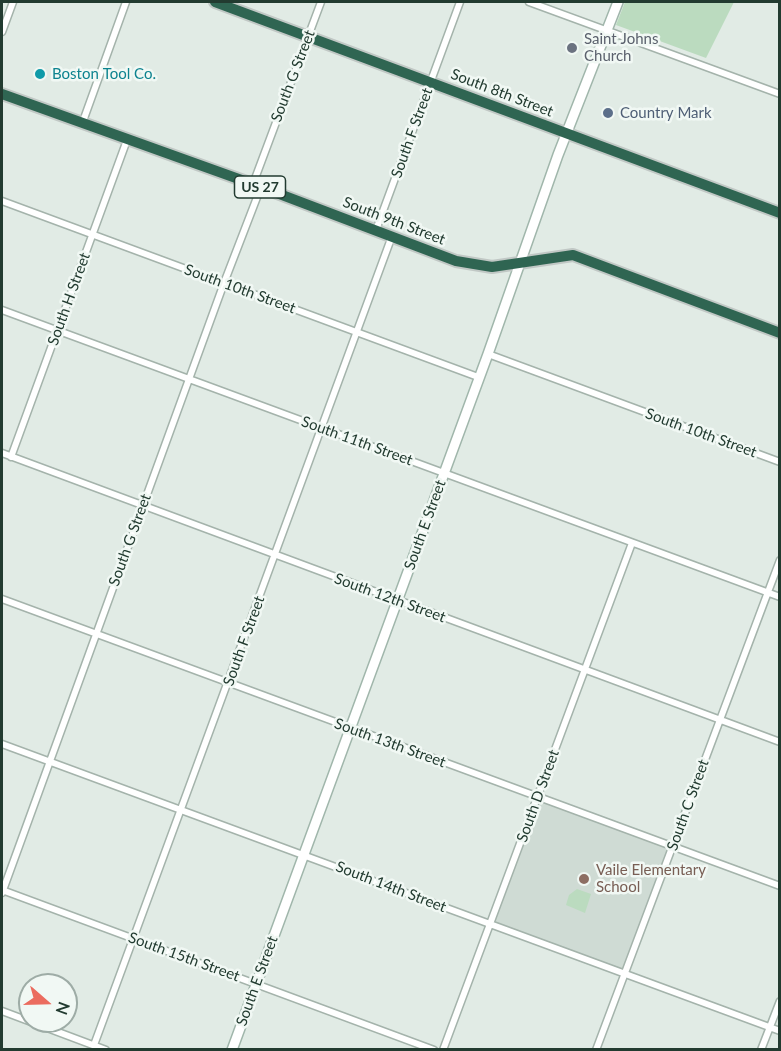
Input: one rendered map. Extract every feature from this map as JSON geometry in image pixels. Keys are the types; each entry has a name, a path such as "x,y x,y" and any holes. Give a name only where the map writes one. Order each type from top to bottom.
{"highway":[{"name":"South 8th Street","path":"215,2 780,213"},
{"name":"South 9th Street","path":"2,94 456,261 492,267 573,255 780,333"}],"street":[{"path":"2,32 13,2"},
{"path":"82,124 126,2"},
{"name":"South G Street","path":"2,891 224,283 321,2"},
{"name":"South F Street","path":"376,230 460,2"},
{"path":"529,2 780,94"},
{"name":"South E Street","path":"232,1050 488,354 530,231 618,2"},
{"name":"South H Street","path":"11,457 127,140"},
{"name":"South 10th Street","path":"2,201 478,377"},
{"name":"South F Street","path":"94,1045 392,236"},
{"name":"South 11th Street","path":"2,310 780,597"},
{"name":"South 10th Street","path":"488,354 780,462"},
{"name":"South 12th Street","path":"2,453 780,742"},
{"name":"South D Street","path":"443,1050 632,543"},
{"name":"South C Street","path":"596,1050 780,560"},
{"name":"South 13th Street","path":"2,598 780,886"},
{"name":"South 14th Street","path":"2,744 780,1031"},
{"name":"South 15th Street","path":"2,891 434,1050"},
{"path":"761,1050 780,1001"},
{"path":"2,1011 106,1050"}],"shaded area":[{"name":"Vaile Elementary School","path":"538,797 673,846 624,974 490,924"}],"green space":[{"path":"625,2 734,2 706,58 616,25"},
{"path":"577,889 591,894 585,913 566,905 569,895"}],"place":[{"name":"Saint Johns Church","path":"572,48"},
{"name":"Boston Tool Co.","path":"40,74"},
{"name":"Country Mark","path":"608,113"},
{"name":"Vaile Elementary School","path":"584,879"}]}
